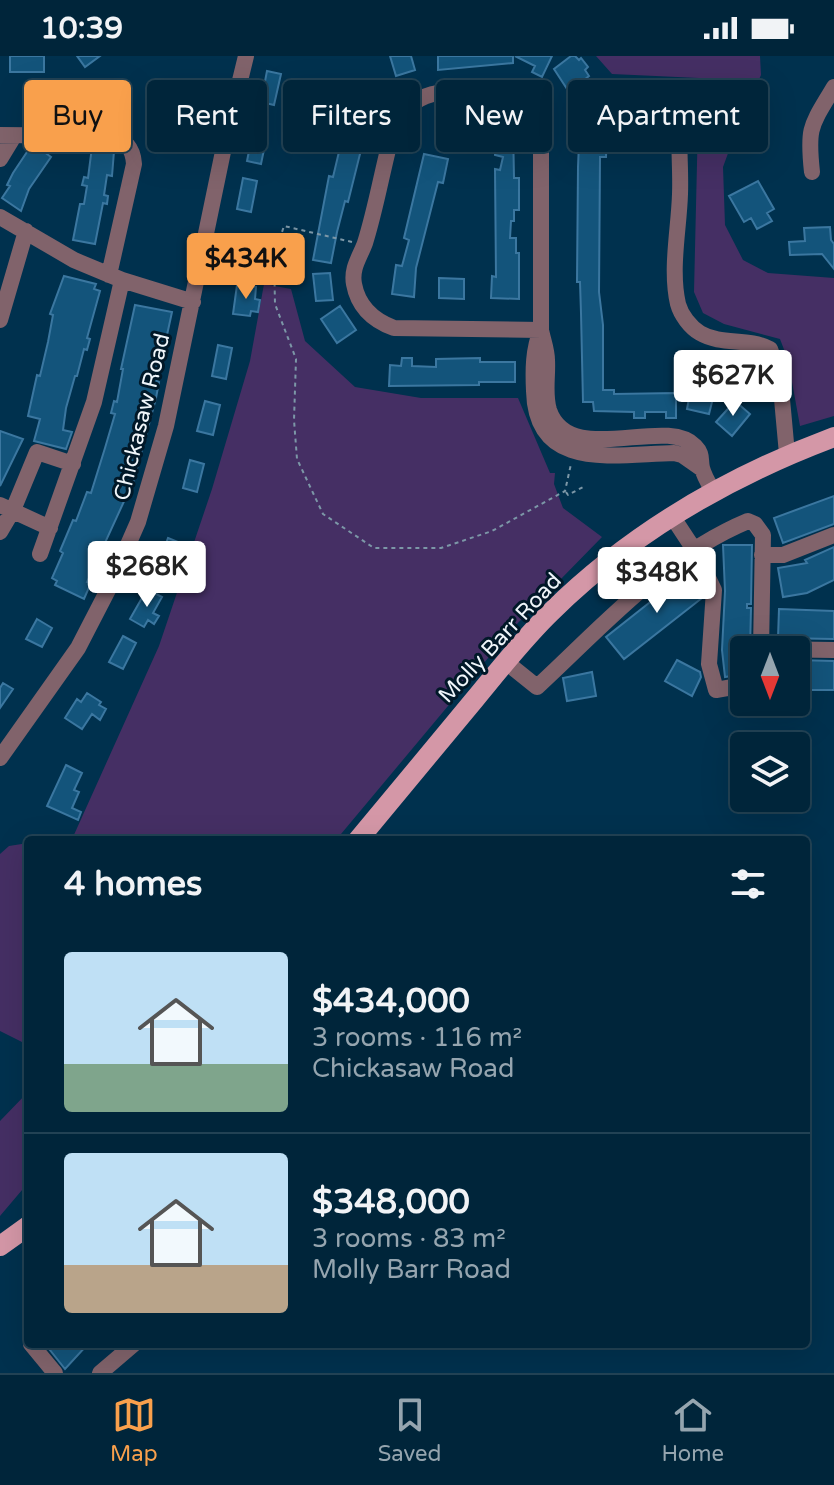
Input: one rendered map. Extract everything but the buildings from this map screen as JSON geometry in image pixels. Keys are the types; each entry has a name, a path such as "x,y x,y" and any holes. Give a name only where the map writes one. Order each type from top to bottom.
{"main road":[{"name":"Molly Barr Road","path":"361,836 506,662 551,612 603,567 672,516 713,491 787,454 834,437"},
{"path":"0,1246 24,1229"}],"street":[{"name":"Chickasaw Road","path":"0,758 78,648 138,522 166,426 246,56"},
{"path":"812,172 811,125 834,87"},
{"path":"541,330 394,328 382,324 360,304 353,281 358,258 401,112 413,101 427,94 501,91 532,110 541,131 541,330 548,358 549,410 557,424 568,432 580,448 679,437 694,444 702,457 702,469 713,491"},
{"path":"0,159 7,136 108,136 124,141 130,147 134,164 94,402 40,554"},
{"path":"678,152 678,307 696,331 715,341 749,342 770,349 780,377 787,454"},
{"path":"0,217 74,260 193,302"},
{"path":"1,316 4,291 26,231"},
{"path":"0,532 6,507 37,452 73,464"},
{"path":"6,507 50,528"},
{"path":"672,516 695,551 714,590 709,664 716,690 730,688"},
{"path":"506,662 537,687 589,635 644,587 695,551 748,521 761,530 761,636"},
{"path":"762,555 783,555 834,535"},
{"path":"810,650 834,650"},
{"path":"34,1348 55,1373"},
{"path":"100,1373 129,1348"}],"path":[{"path":"364,245 284,226 274,256 275,304 296,359 294,420 297,459 323,514 374,548 441,548 492,531 565,491 580,448"},
{"path":"565,491 568,495 585,486"}],"shaded area":[{"path":"596,56 760,56 759,80 699,80 612,74"},
{"path":"697,152 729,152 723,167 725,225 743,260 768,273 834,278 834,416 800,426 788,360 780,339 724,324 703,313 694,292"},
{"path":"264,284 291,289 305,341 355,387 421,398 518,398 550,473 555,473 554,484 563,508 602,537 514,627 339,836 73,836 159,646 212,489 250,361"},
{"path":"24,844 24,1043 0,1031 0,854 9,846"},
{"path":"24,1096 24,1188 0,1216 0,1121"}]}
